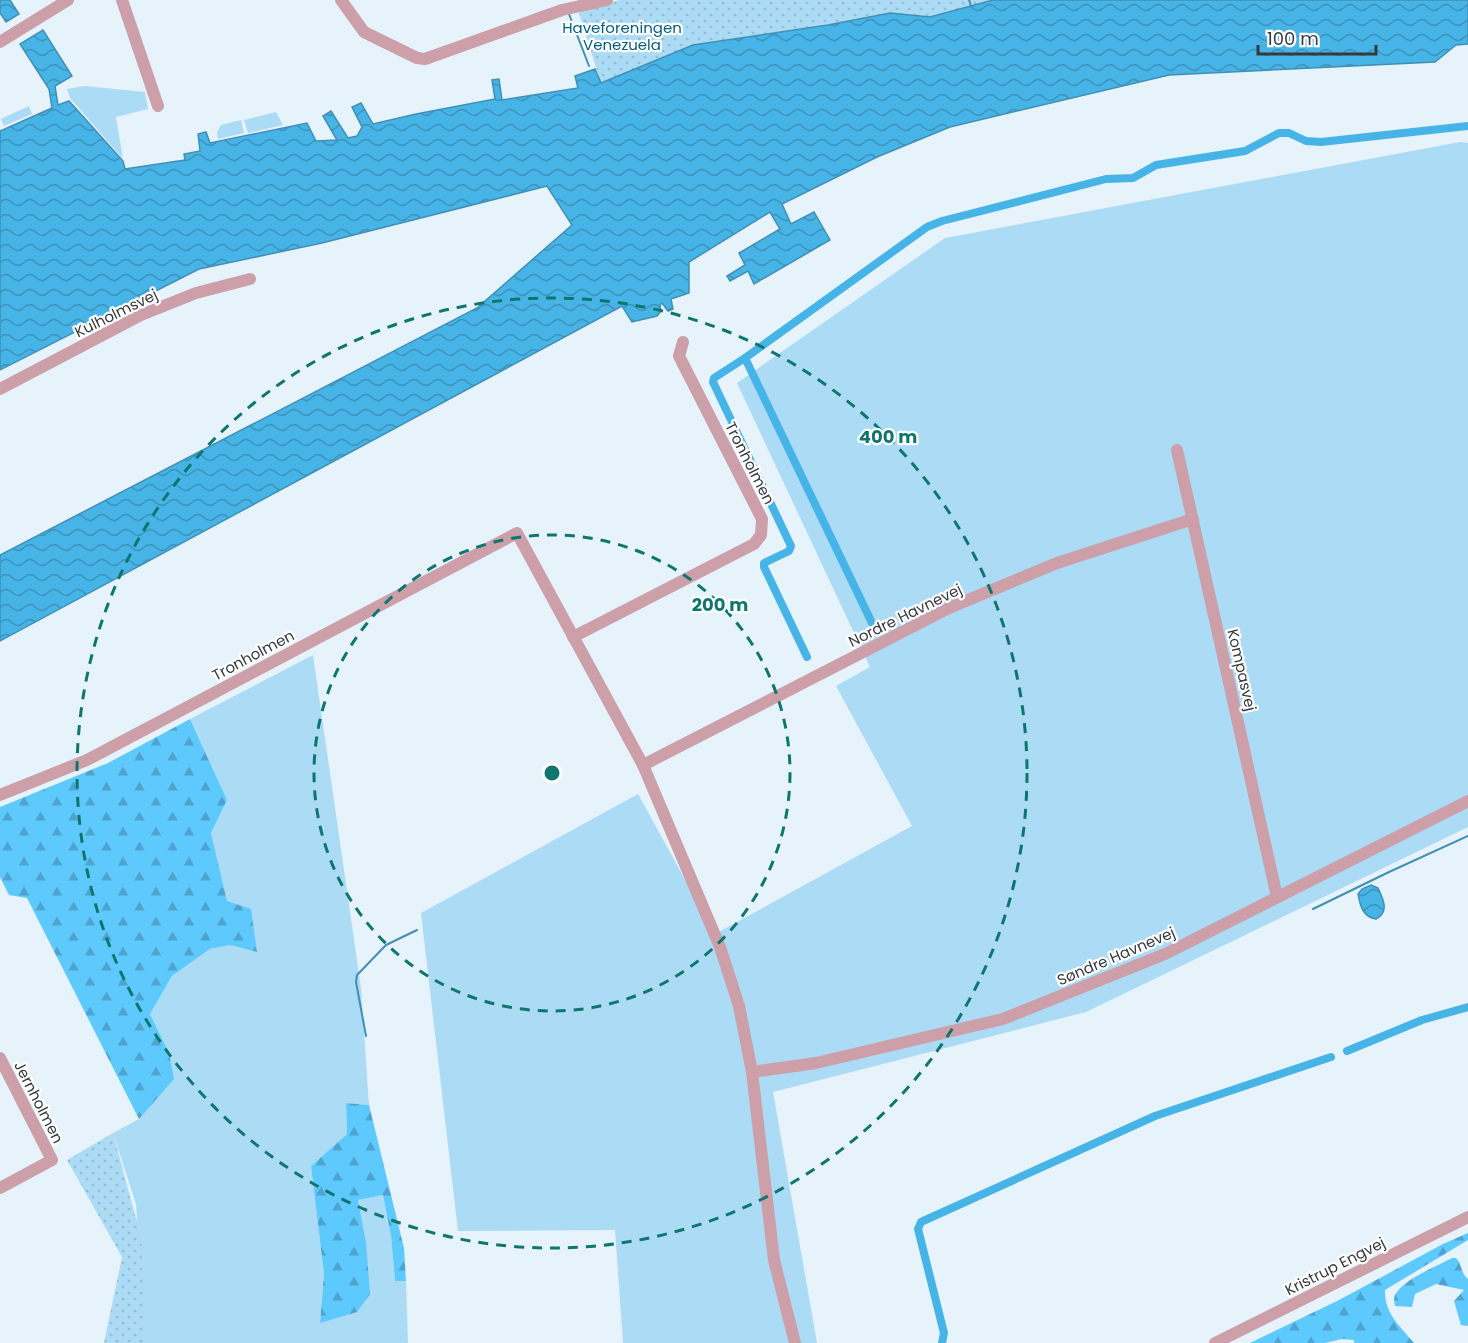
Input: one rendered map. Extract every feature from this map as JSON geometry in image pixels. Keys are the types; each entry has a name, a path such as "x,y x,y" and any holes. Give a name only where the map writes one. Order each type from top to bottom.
{"street":[{"path":"0,42 68,0"},
{"path":"122,0 158,106"},
{"path":"340,0 364,32 417,58 425,59 562,10 607,0"},
{"name":"Kulholmsvej","path":"0,389 141,315 196,292 250,279"},
{"name":"Tronholmen","path":"0,795 87,760 517,533 573,637 754,544 761,535 762,519 680,356 683,342"},
{"name":"Kompasvej","path":"1177,450 1277,897"},
{"name":"Nordre Havnevej","path":"643,765 949,608 1057,563 1193,519"},
{"path":"573,637 643,765 720,947 739,1006 752,1072 774,1260 795,1343"},
{"name":"Søndre Havnevej","path":"752,1072 816,1063 1003,1020 1165,954 1468,801"},
{"name":"Jernholmen","path":"0,1058 52,1160 0,1188"},
{"name":"Kristrup Engvej","path":"1215,1343 1468,1216"}],"green space":[{"name":"Haveforeningen Venezuela","path":"620,0 993,0 930,17 890,13 828,25 693,45 601,83 578,10"},
{"path":"85,86 145,92 148,109 116,117 123,159 70,98 67,89"},
{"path":"29,106 32,114 4,126 1,119"},
{"path":"276,112 283,125 248,133 244,120"},
{"path":"241,120 244,133 218,139 217,132 221,125"},
{"path":"1460,142 1468,143 1468,827 1086,1012 773,1092 817,1343 623,1343 615,1230 458,1231 421,913 638,794 715,934 912,826 836,686 870,667 737,383 945,238"},
{"path":"313,655 361,988 369,1105 346,1103 347,1134 311,1166 324,1274 320,1323 366,1242 358,1200 383,1195 391,1236 395,1281 406,1281 408,1343 144,1343 136,1204 113,1133 139,1119 169,1053 150,1014 172,976 210,949 230,945 257,952 227,902 211,833 227,800 190,719"},
{"path":"190,719 227,800 211,833 227,901 251,909 257,952 230,945 210,949 172,976 150,1014 169,1053 174,1079 139,1119 27,898 9,895 0,877 0,807 108,763"},
{"path":"346,1103 369,1105 404,1248 406,1281 395,1281 391,1236 383,1195 358,1200 366,1242 370,1294 357,1312 320,1323 324,1274 311,1166 347,1134"},
{"path":"113,1133 141,1237 145,1343 104,1343 122,1257 67,1160"},
{"path":"1468,1233 1468,1240 1385,1290 1390,1312 1414,1343 1354,1343 1354,1340 1342,1339 1325,1343 1250,1343 1339,1300"},
{"path":"1452,1258 1458,1260 1468,1279 1468,1326 1461,1325 1454,1301 1464,1290 1436,1284 1415,1294 1412,1307 1395,1306 1395,1295 1402,1287 1415,1277"}],"water":[{"path":"0,0 10,0 19,14 6,22 0,13"},
{"path":"993,0 1468,0 1468,44 1456,45 1435,62 1169,75 950,127 877,157 782,204 791,224 814,212 830,240 754,284 748,271 730,281 727,276 745,265 739,253 780,229 770,212 689,262 689,293 671,299 673,309 668,311 662,303 661,311 657,316 632,322 622,306 0,641 0,555 477,308 572,225 547,186 322,243 199,269 0,370 0,131 52,108 49,89 20,44 43,30 72,76 55,86 58,105 69,101 123,161 125,169 185,160 184,154 200,151 198,134 206,132 210,143 307,123 316,141 337,140 323,116 331,111 348,138 357,136 362,127 352,107 361,103 373,124 495,99 492,80 499,79 502,100 578,88 575,76 595,69 601,83 693,45 828,25 890,13 930,17"},
{"path":"1371,885 1378,888 1384,905 1383,913 1376,919 1365,913 1358,894 1362,889"}],"waterway":[{"path":"969,0 971,6"},
{"path":"569,14 589,66"},
{"path":"807,657 764,567 764,563 789,551 791,546 713,382 714,378 927,227 942,221 1106,179 1133,178 1156,165 1245,151 1279,133 1289,133 1306,141 1321,142 1468,126"},
{"path":"745,358 872,623"},
{"path":"1313,909 1468,836"},
{"path":"366,1036 356,982 357,975 386,945 417,930"},
{"path":"1347,1051 1422,1020 1468,1007"},
{"path":"942,1343 944,1333 918,1229 921,1222 1155,1116 1331,1057"}]}
